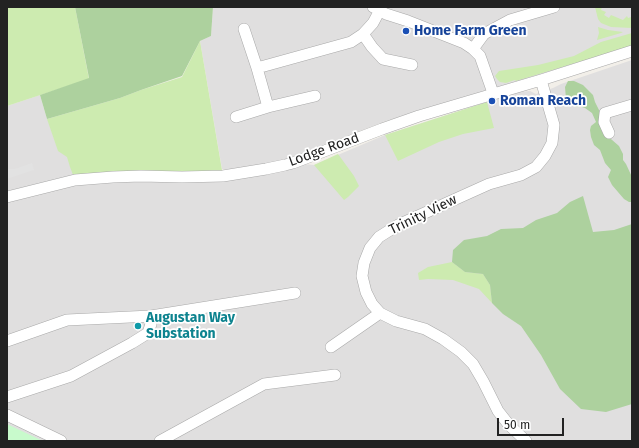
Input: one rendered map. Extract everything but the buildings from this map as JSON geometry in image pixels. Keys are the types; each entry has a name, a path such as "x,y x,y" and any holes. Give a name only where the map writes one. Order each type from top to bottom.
{"street":[{"path":"473,49 484,34 504,23 554,7"},
{"path":"257,68 351,42 363,34 373,23 377,9 386,14 464,42 480,56 493,94"},
{"path":"244,29 268,107"},
{"path":"363,34 383,59 412,65"},
{"name":"Lodge Road","path":"7,197 75,180 128,176 223,176 293,163 419,116 632,51"},
{"name":"Trinity View","path":"526,441 509,425 498,411 473,364 461,352 443,339 424,329 396,321 380,313 372,304 366,292 362,276 364,263 370,248 379,237 398,225 489,184 522,175 536,167 545,156 552,143 554,125 540,80"},
{"path":"236,117 268,107 315,96"},
{"path":"610,133 604,122 605,113 632,105"},
{"path":"7,341 68,320 151,316 295,293"},
{"path":"331,347 380,313"},
{"path":"7,397 71,376 132,343 148,333 151,324 151,316"},
{"path":"160,441 264,384 335,375"},
{"path":"7,416 61,441"}],"shaded area":[{"path":"213,7 632,7 632,46 386,121 282,161 233,170 222,169 200,41 211,36"},
{"path":"632,60 632,441 7,441 7,106 40,95 47,119 182,177 293,163 314,165 385,135 518,92 530,91 536,94"},
{"path":"32,163 34,170 7,179 7,169 15,169"}],"green space":[{"path":"7,7 75,7 89,79 7,106"},
{"path":"75,7 213,7 211,36 200,41 182,76 120,98 47,119 40,95 89,78"},
{"path":"595,7 602,7 601,10 606,12 604,15 609,18 611,15 623,20 627,16 628,18 631,17 632,28 611,27 601,23 598,19"},
{"path":"598,27 623,32 597,40 599,33"},
{"path":"632,33 632,46 516,81 506,83 500,82 495,76 499,71 538,65 574,56 601,42"},
{"path":"200,41 223,176 75,180 67,157 58,151 47,119 120,98 182,77"},
{"path":"568,81 574,81 583,85 593,95 600,112 599,117 604,133 619,146 623,154 623,160 632,177 632,202 624,199 612,185 608,177 611,170 605,163 600,150 594,145 591,137 591,126 596,122 592,113 585,108 579,106 576,107 566,99 565,87"},
{"path":"487,102 494,128 463,134 439,142 398,161 385,135"},
{"path":"338,154 354,176 359,186 344,200 314,165"},
{"path":"583,196 593,232 614,230 632,224 632,404 606,412 581,409 560,389 541,355 521,326 503,314 492,303 490,285 483,274 465,272 452,262 453,250 464,240 487,236 501,229 523,228 536,220 557,213 570,202"},
{"path":"452,262 465,272 483,274 490,285 492,303 479,289 453,280 419,280 418,273 428,267"},
{"path":"7,424 26,433 43,441 7,441"}],"place":[{"name":"Home Farm Green","path":"406,31"},
{"name":"Roman Reach","path":"492,101"},
{"name":"Augustan Way Substation","path":"138,326"}]}
